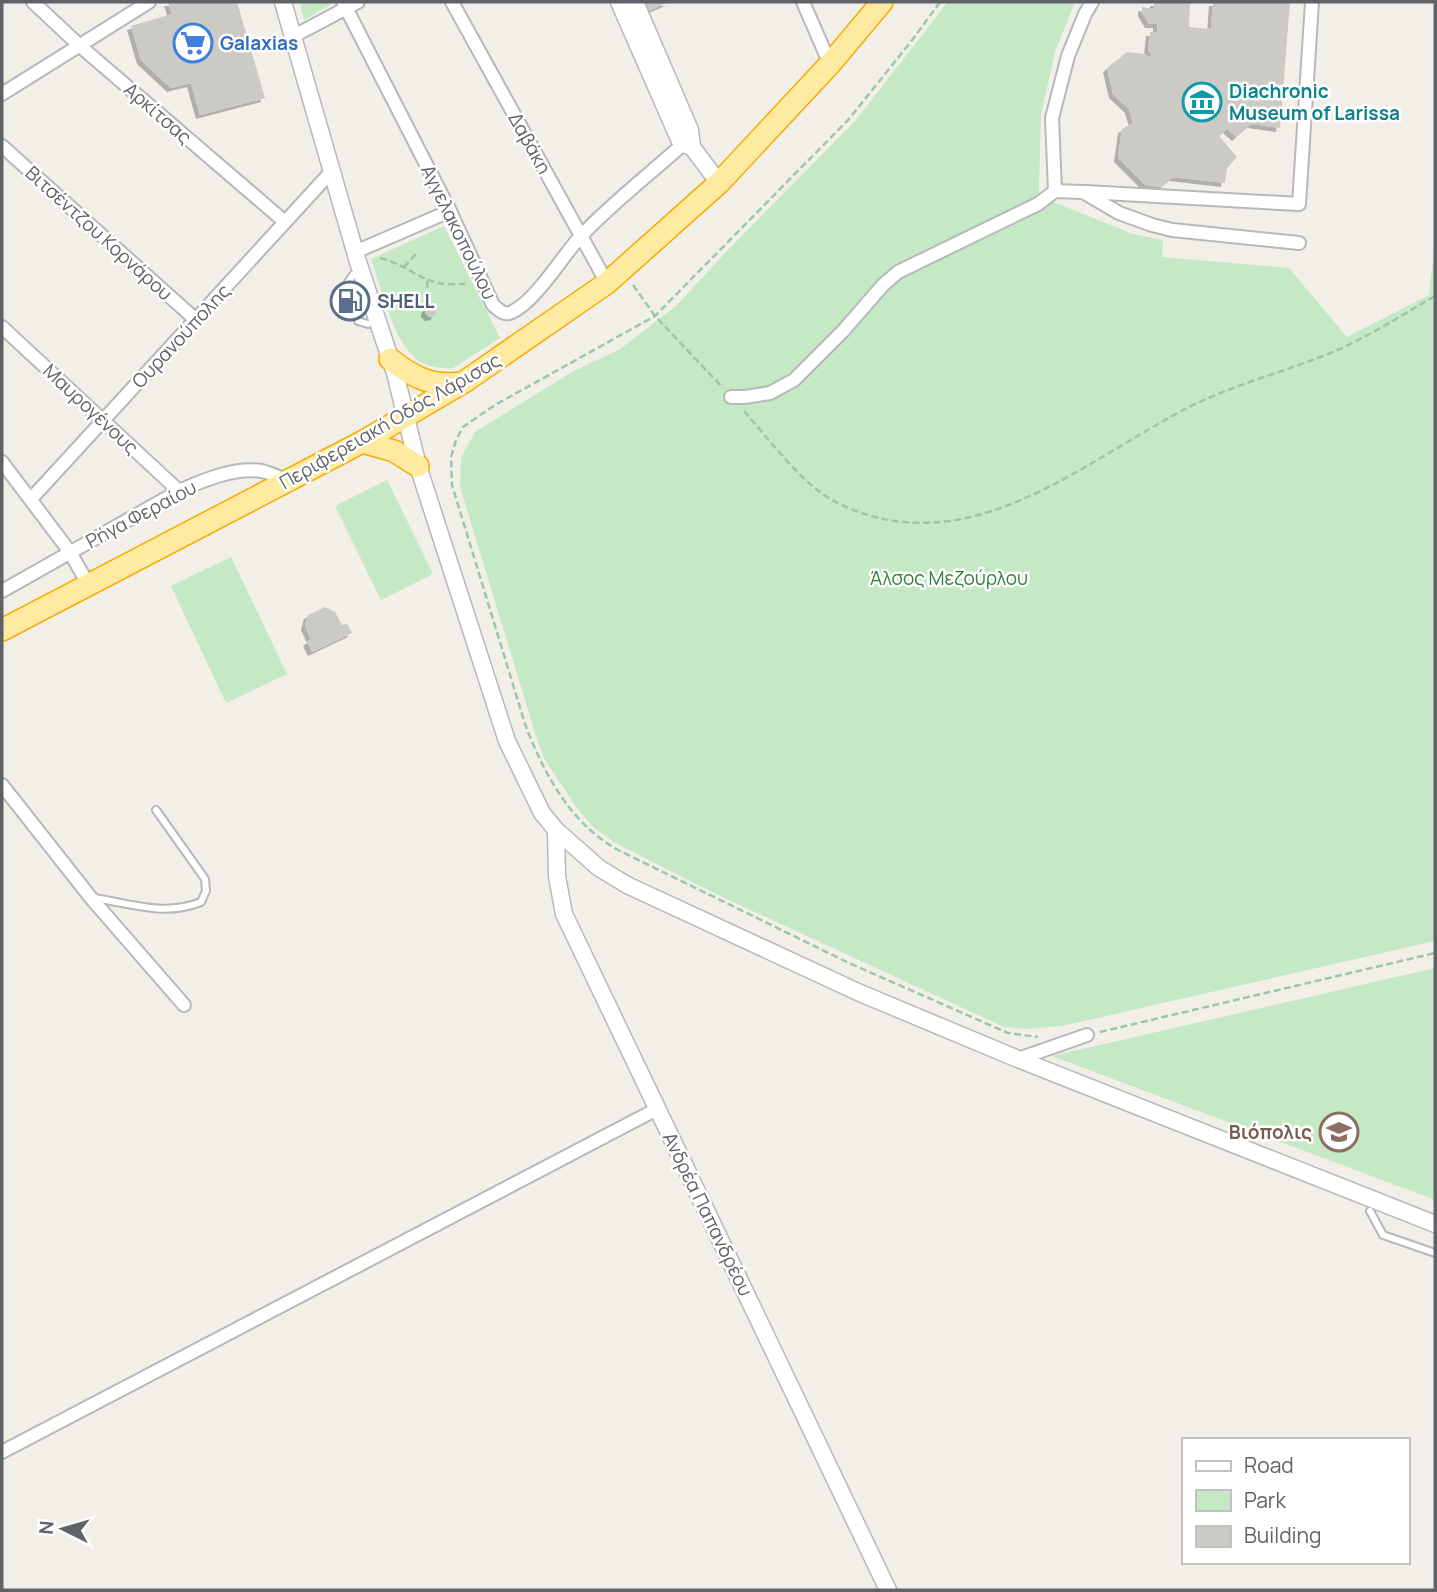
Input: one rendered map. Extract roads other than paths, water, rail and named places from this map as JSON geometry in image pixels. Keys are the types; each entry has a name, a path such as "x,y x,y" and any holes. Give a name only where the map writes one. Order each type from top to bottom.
{"highway":[{"name":"Περιφερειακή Οδός Λάρισας","path":"2,630 362,442 464,383 615,277 719,183 830,64 881,2"},
{"path":"390,359 425,382 446,385 464,383"},
{"path":"362,442 394,451 418,466"}],"street":[{"name":"Αρκίτσας","path":"33,2 80,46 285,222"},
{"path":"2,94 149,2"},
{"path":"283,2 331,172 390,359 418,466 507,741 542,813 556,830 599,868 627,885 860,993 1018,1059 1435,1224"},
{"name":"Δαβάκη","path":"452,2 581,236 615,277"},
{"path":"619,2 679,139 719,183"},
{"path":"635,2 690,130 688,146"},
{"path":"803,2 830,64"},
{"path":"1055,191 1052,118 1084,8 1092,2"},
{"path":"731,397 759,396 780,389 794,380 822,353 898,272 1038,204 1055,191 1299,204 1312,2"},
{"path":"292,37 349,4"},
{"name":"Αγγελακοπούλου","path":"349,4 493,305 506,314 522,305 551,275 581,236 688,146"},
{"name":"Βιτσέντζου Κορνάρου","path":"2,146 196,320"},
{"name":"Ουρανούπολης","path":"31,499 331,172"},
{"path":"1083,191 1119,213 1172,230 1299,243"},
{"path":"355,252 450,211"},
{"name":"Μαυρογένους","path":"2,327 180,491"},
{"path":"2,462 70,552 89,586"},
{"name":"Ρήγα Φεραίου","path":"2,591 180,491 201,482 239,472 264,471 289,481"},
{"path":"2,785 91,898 184,1005"},
{"name":"Ανδρέα Παπανδρέου","path":"556,830 557,876 564,914 888,1590"},
{"path":"1018,1059 1087,1035"},
{"path":"2,1452 657,1109"}],"lane":[{"path":"353,275 347,284 358,321 368,324"},
{"path":"91,898 138,908 165,910 201,902 206,891 205,879 156,810"},
{"path":"1370,1211 1383,1234 1435,1254"}],"place":[{"name":"Galaxias","path":"193,43"},
{"name":"Diachronic Museum of Larissa","path":"1202,102"},
{"name":"SHELL","path":"350,301"},
{"name":"Βιόπολις","path":"1339,1132"}],"park label":[{"name":"Άλσος Μεζούρλου","path":"949,578"}]}
